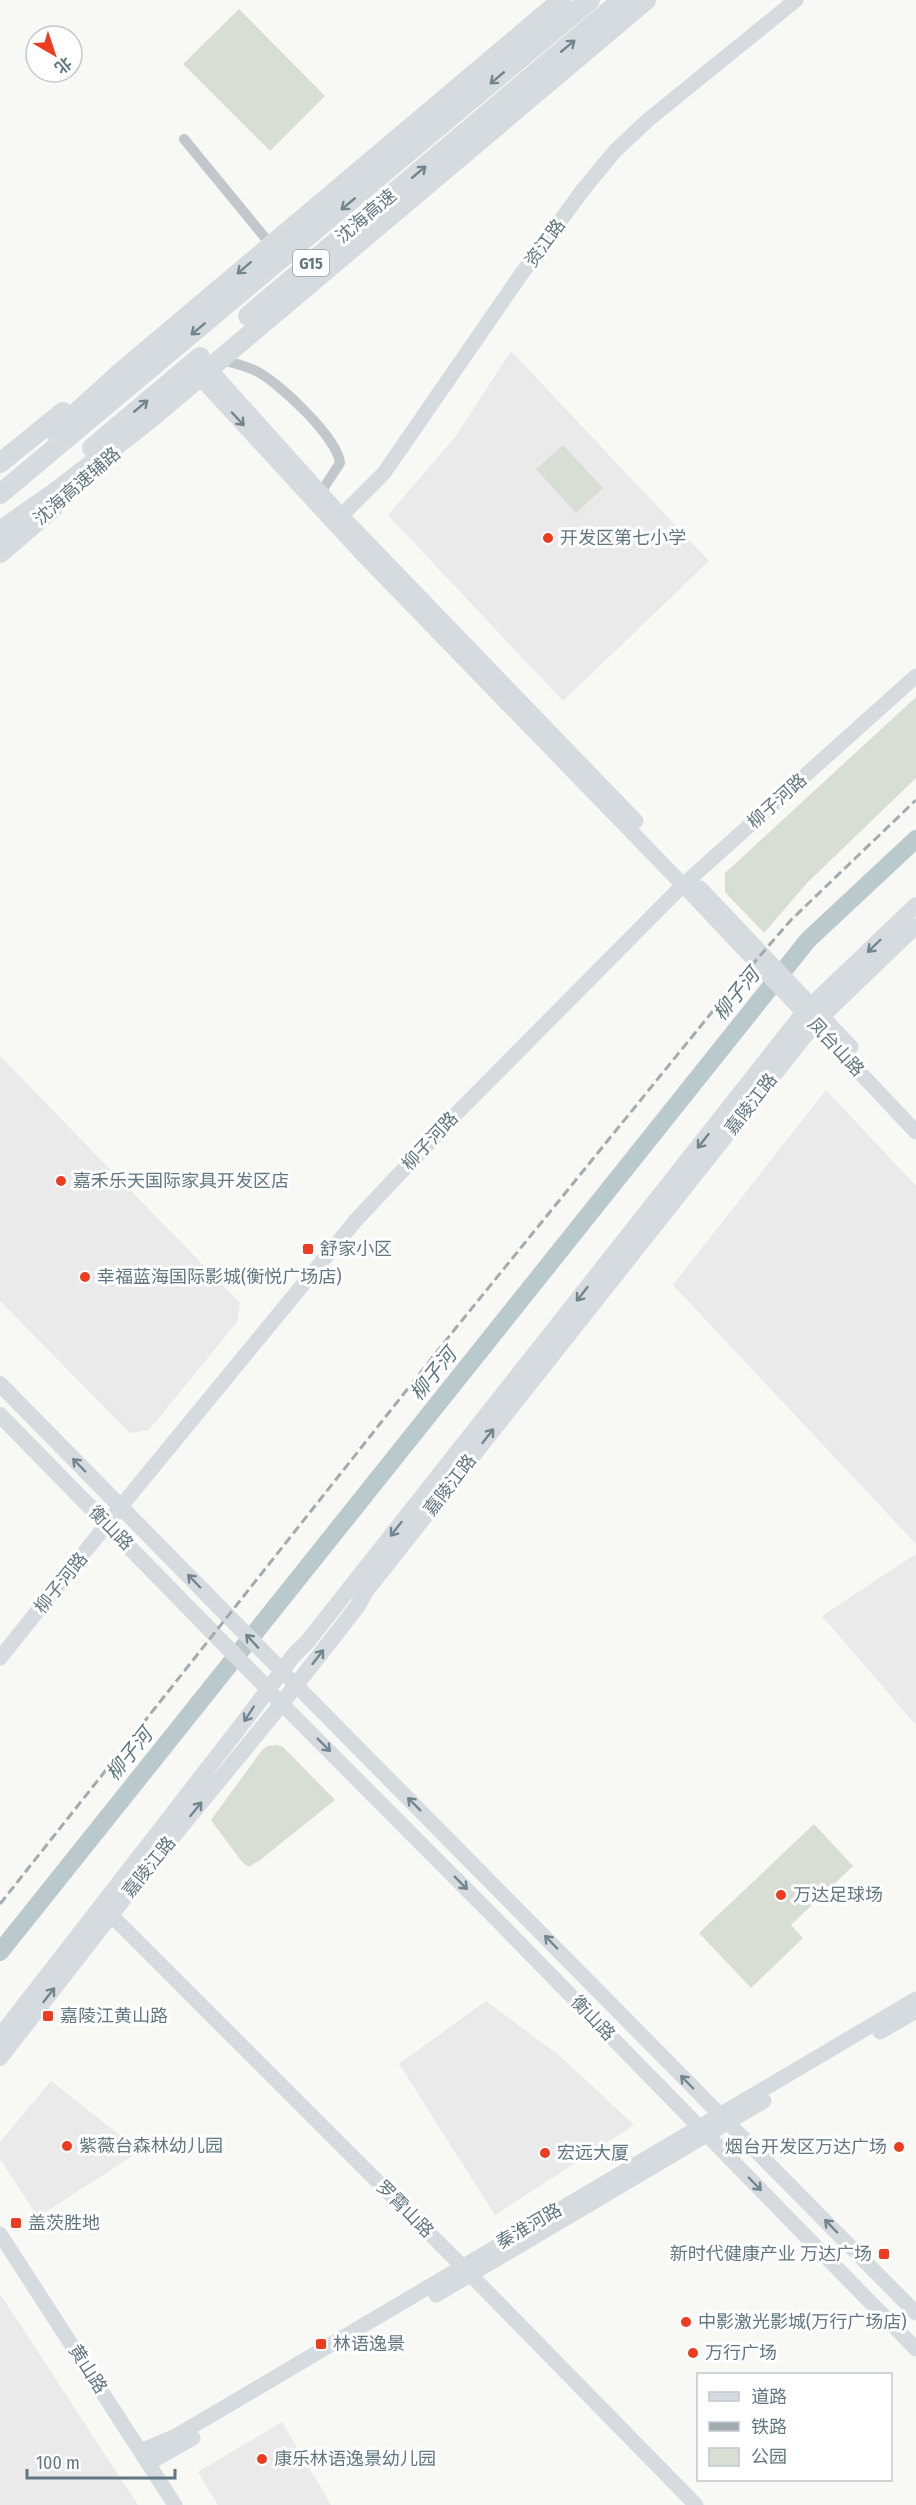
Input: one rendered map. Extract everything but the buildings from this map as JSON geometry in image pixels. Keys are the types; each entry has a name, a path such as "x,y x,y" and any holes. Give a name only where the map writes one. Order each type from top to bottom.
{"highway":[{"path":"0,485 120,373 562,0"},
{"name":"沈海高速","path":"0,494 590,0"},
{"name":"沈海高速","path":"0,524 622,0"},
{"path":"0,531 60,489 152,417 208,367 646,0"},
{"path":"0,463 48,422 120,373"},
{"name":"沈海高速辅路","path":"0,552 99,468 152,417"}],"main road":[{"name":"嘉陵江路","path":"0,2036 262,1683 282,1671 315,1632 808,1009 916,905"},
{"name":"嘉陵江路","path":"0,2058 357,1607 366,1590 808,1009 916,926"},
{"path":"0,1384 282,1671"},
{"name":"衡山路","path":"0,1415 262,1683"}],"street":[{"name":"资江路","path":"338,519 384,473 520,276 582,191 615,152 648,120 796,0"},
{"path":"184,139 271,245"},
{"path":"208,367 255,370 293,398 335,448 340,463 321,492"},
{"path":"208,367 321,492 338,519"},
{"path":"208,367 338,519"},
{"name":"凤台山路","path":"338,519 808,1009 916,1118"},
{"name":"柳子河路","path":"0,1658 120,1507 356,1220 452,1118 687,882 916,676"},
{"name":"凤台山路","path":"808,1009 916,1132"},
{"name":"衡山路","path":"282,1671 916,2313"},
{"name":"衡山路","path":"262,1683 916,2349"},
{"name":"罗霄山路","path":"111,1915 466,2270 696,2505"},
{"name":"秦淮河路","path":"145,2457 703,2132 916,1999"},
{"name":"秦淮河路","path":"724,2119 916,2011"},
{"name":"黄山路","path":"0,2234 175,2505"}],"shaded area":[{"name":"开发区第七小学","path":"511,351 709,561 563,701 388,515 456,436"},
{"name":"嘉禾乐天国际家具开发区店","path":"0,1056 240,1303 237,1322 149,1430 130,1433 0,1301"},
{"path":"826,1090 916,1186 916,1544 673,1285"},
{"path":"916,1554 916,1725 822,1616"},
{"path":"486,2001 560,2056 634,2125 495,2215 399,2064"},
{"name":"紫薇台森林幼儿园","path":"51,2081 140,2151 38,2217 0,2159 0,2142"},
{"path":"0,2294 138,2505 0,2505"},
{"name":"康乐林语逸景幼儿园","path":"282,2422 331,2505 218,2505 198,2472"}],"green space":[{"path":"239,9 325,96 270,151 183,64"},
{"path":"563,445 603,488 576,513 536,469"},
{"path":"916,697 916,778 807,883 764,933 725,892 725,873"},
{"path":"276,1745 283,1747 335,1800 249,1867 242,1862 211,1820 262,1750"},
{"name":"万达足球场","path":"814,1824 853,1866 791,1925 803,1938 751,1988 699,1933"}],"waterway":[{"name":"柳子河","path":"0,1952 808,940 916,839"}],"railway":[{"path":"0,1904 455,1329 725,996 791,920 916,800"}],"place":[{"name":"开发区第七小学","path":"548,538"},
{"name":"嘉禾乐天国际家具开发区店","path":"61,1181"},
{"name":"舒家小区","path":"308,1249"},
{"name":"幸福蓝海国际影城(衡悦广场店)","path":"85,1277"},
{"name":"万达足球场","path":"781,1895"},
{"name":"嘉陵江黄山路","path":"48,2016"},
{"name":"紫薇台森林幼儿园","path":"67,2146"},
{"name":"烟台开发区万达广场","path":"899,2147"},
{"name":"宏远大厦","path":"545,2153"},
{"name":"盖茨胜地","path":"16,2223"},
{"name":"新时代健康产业 万达广场","path":"884,2254"},
{"name":"中影激光影城(万行广场店)","path":"686,2322"},
{"name":"林语逸景","path":"321,2344"},
{"name":"万行广场","path":"693,2353"},
{"name":"康乐林语逸景幼儿园","path":"262,2459"}]}
